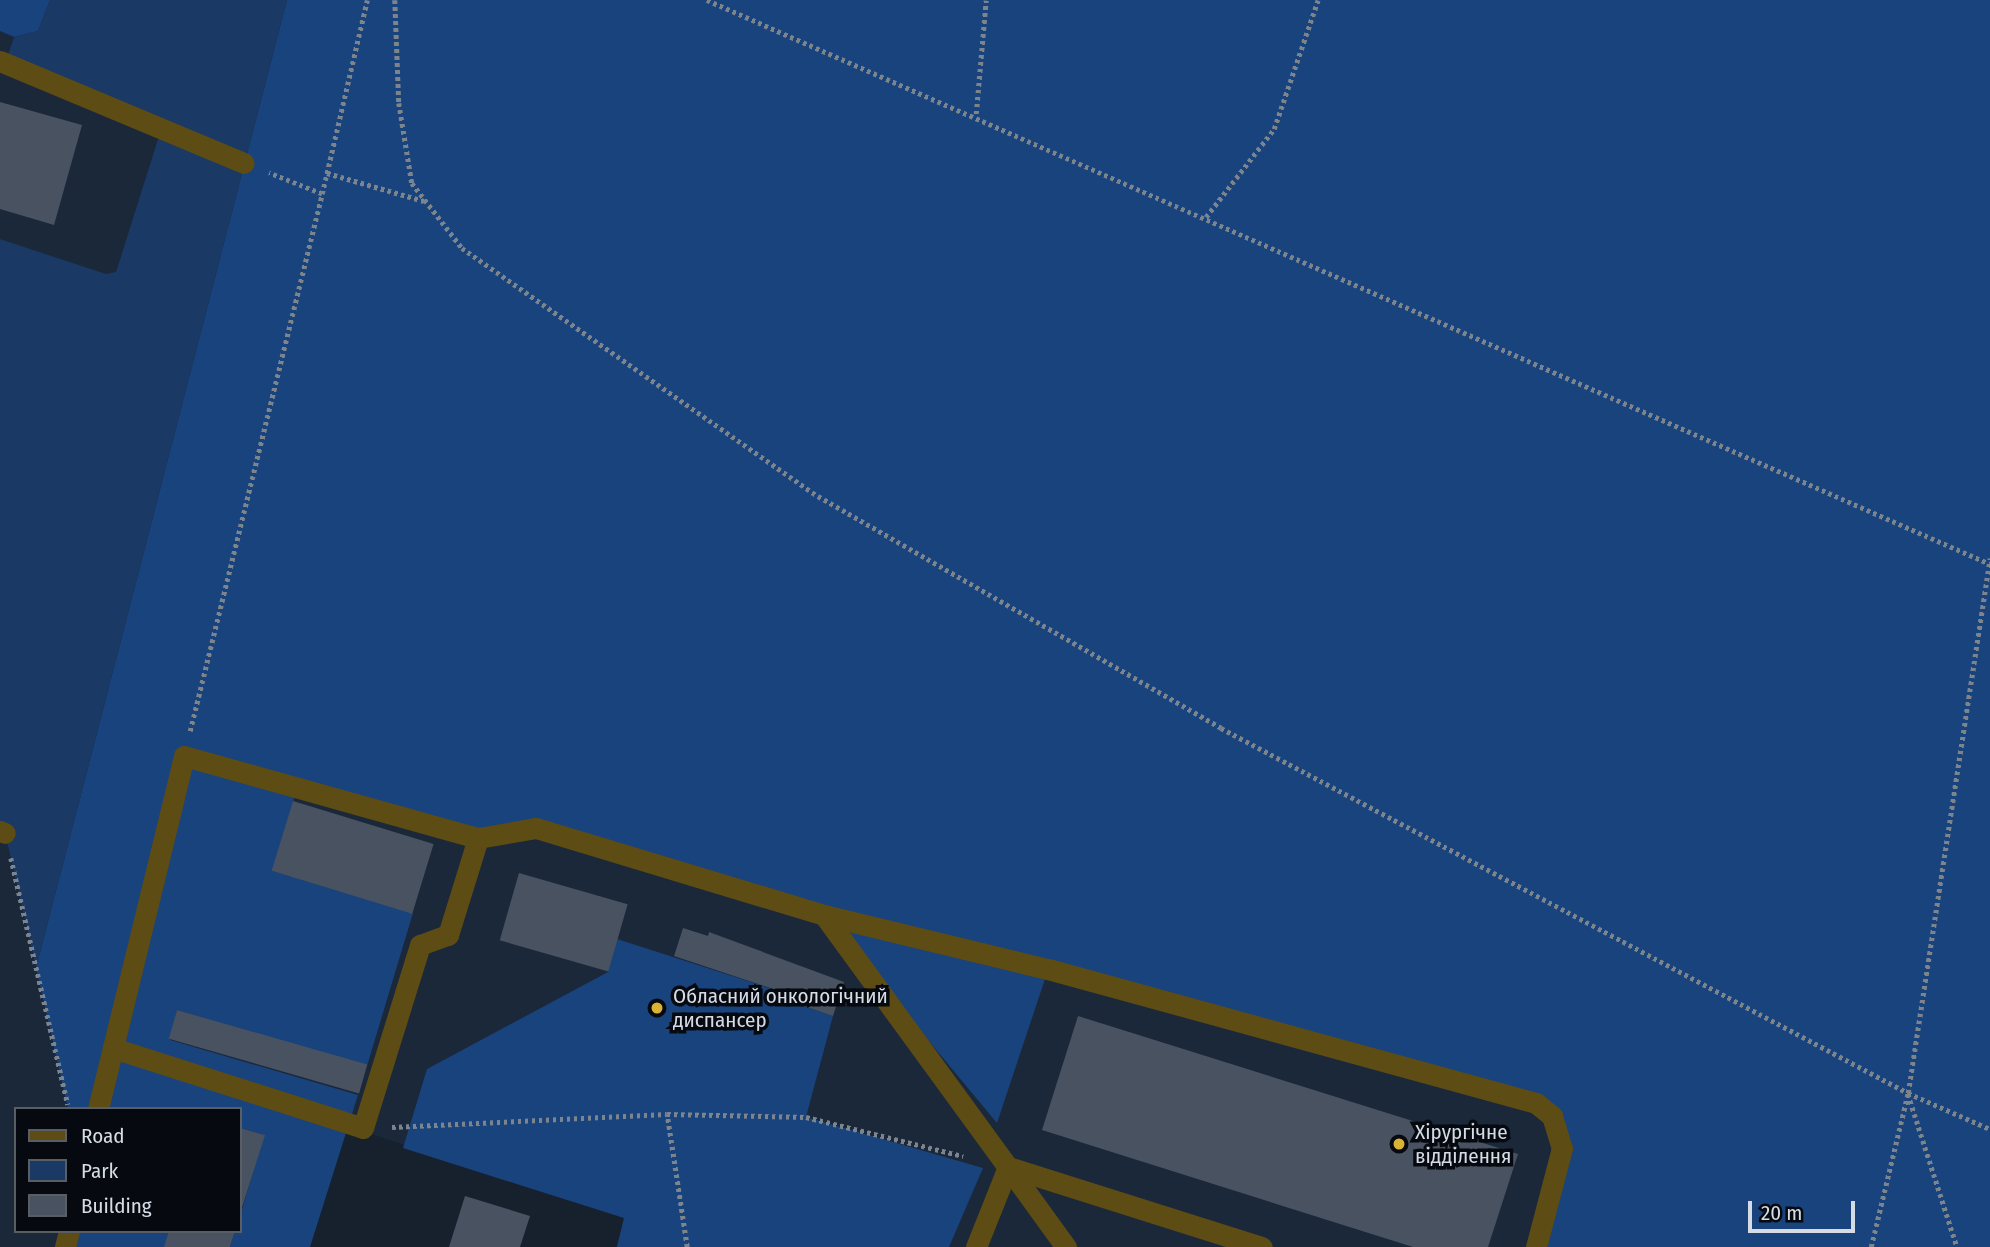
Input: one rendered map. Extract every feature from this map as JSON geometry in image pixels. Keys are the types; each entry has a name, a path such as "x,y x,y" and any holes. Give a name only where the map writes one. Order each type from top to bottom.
{"lane":[{"path":"0,61 244,163"},
{"path":"98,1107 184,756 478,838 536,828 824,915 1048,969 1536,1103 1552,1116 1562,1148 1536,1247"},
{"path":"113,1048 363,1128 420,945 449,935 478,838"},
{"path":"824,915 1066,1247"},
{"path":"976,1247 1008,1167"},
{"path":"1008,1167 1262,1247"}],"path":[{"path":"184,756 367,0"},
{"path":"396,0 404,149 412,183 463,248 818,496 1221,728 1908,1093 1990,1129"},
{"path":"707,0 976,115 1989,562 1908,1093 1871,1247"},
{"path":"976,115 986,0"},
{"path":"1206,217 1274,130 1318,0"},
{"path":"244,163 322,194"},
{"path":"327,173 424,201"},
{"path":"3,832 68,1107"},
{"path":"1908,1093 1957,1247"},
{"path":"667,1114 687,1247"},
{"path":"363,1128 667,1114 806,1117 1008,1167"}],"shaded area":[{"path":"0,0 50,0 38,31 14,37 0,31"},
{"path":"287,0 1990,0 1990,1247 1536,1247 1559,1171 1552,1116 1048,970 997,1123 824,915 536,828 478,838 297,788 273,871 413,913 367,1066 177,1010 170,1040 358,1095 310,1247 230,1247 234,1233 242,1233 242,1209 264,1135 242,1129 242,1107 68,1107 36,968"},
{"path":"0,31 14,37 5,62 161,128 116,272 107,275 0,239"},
{"name":"Обласний онкологічний диспансер","path":"246,722 1536,1103 1560,1132 1536,1247 616,1247 624,1218 113,1048"},
{"path":"0,831 5,833 68,1107 14,1107 14,1233 68,1233 65,1247 0,1247"},
{"path":"617,939 797,997 795,1003 833,1016 806,1117 983,1168 949,1247 617,1247 624,1218 403,1148 427,1069 608,972"},
{"path":"68,1233 169,1233 169,1247 68,1247"}],"green space":[{"path":"50,0 287,0 36,968 5,833 0,831 0,239 106,274 116,272 161,129 5,63 14,37 38,31"}],"building":[{"path":"0,102 82,125 54,225 0,209"},
{"path":"293,801 434,844 412,914 272,871"},
{"path":"519,873 628,904 608,971 500,940"},
{"path":"683,928 708,936 709,932 844,982 833,1016 795,1003 797,997 674,956"},
{"path":"177,1010 367,1065 359,1093 169,1039"},
{"path":"1078,1016 1518,1154 1488,1247 1413,1247 1042,1130"},
{"path":"242,1129 265,1135 242,1208"},
{"path":"465,1196 530,1216 520,1247 449,1247"},
{"path":"168,1233 234,1233 230,1247 164,1247"}],"place":[{"name":"Обласний онкологічний диспансер","path":"657,1008"},
{"name":"Хірургічне відділення","path":"1399,1144"}]}
